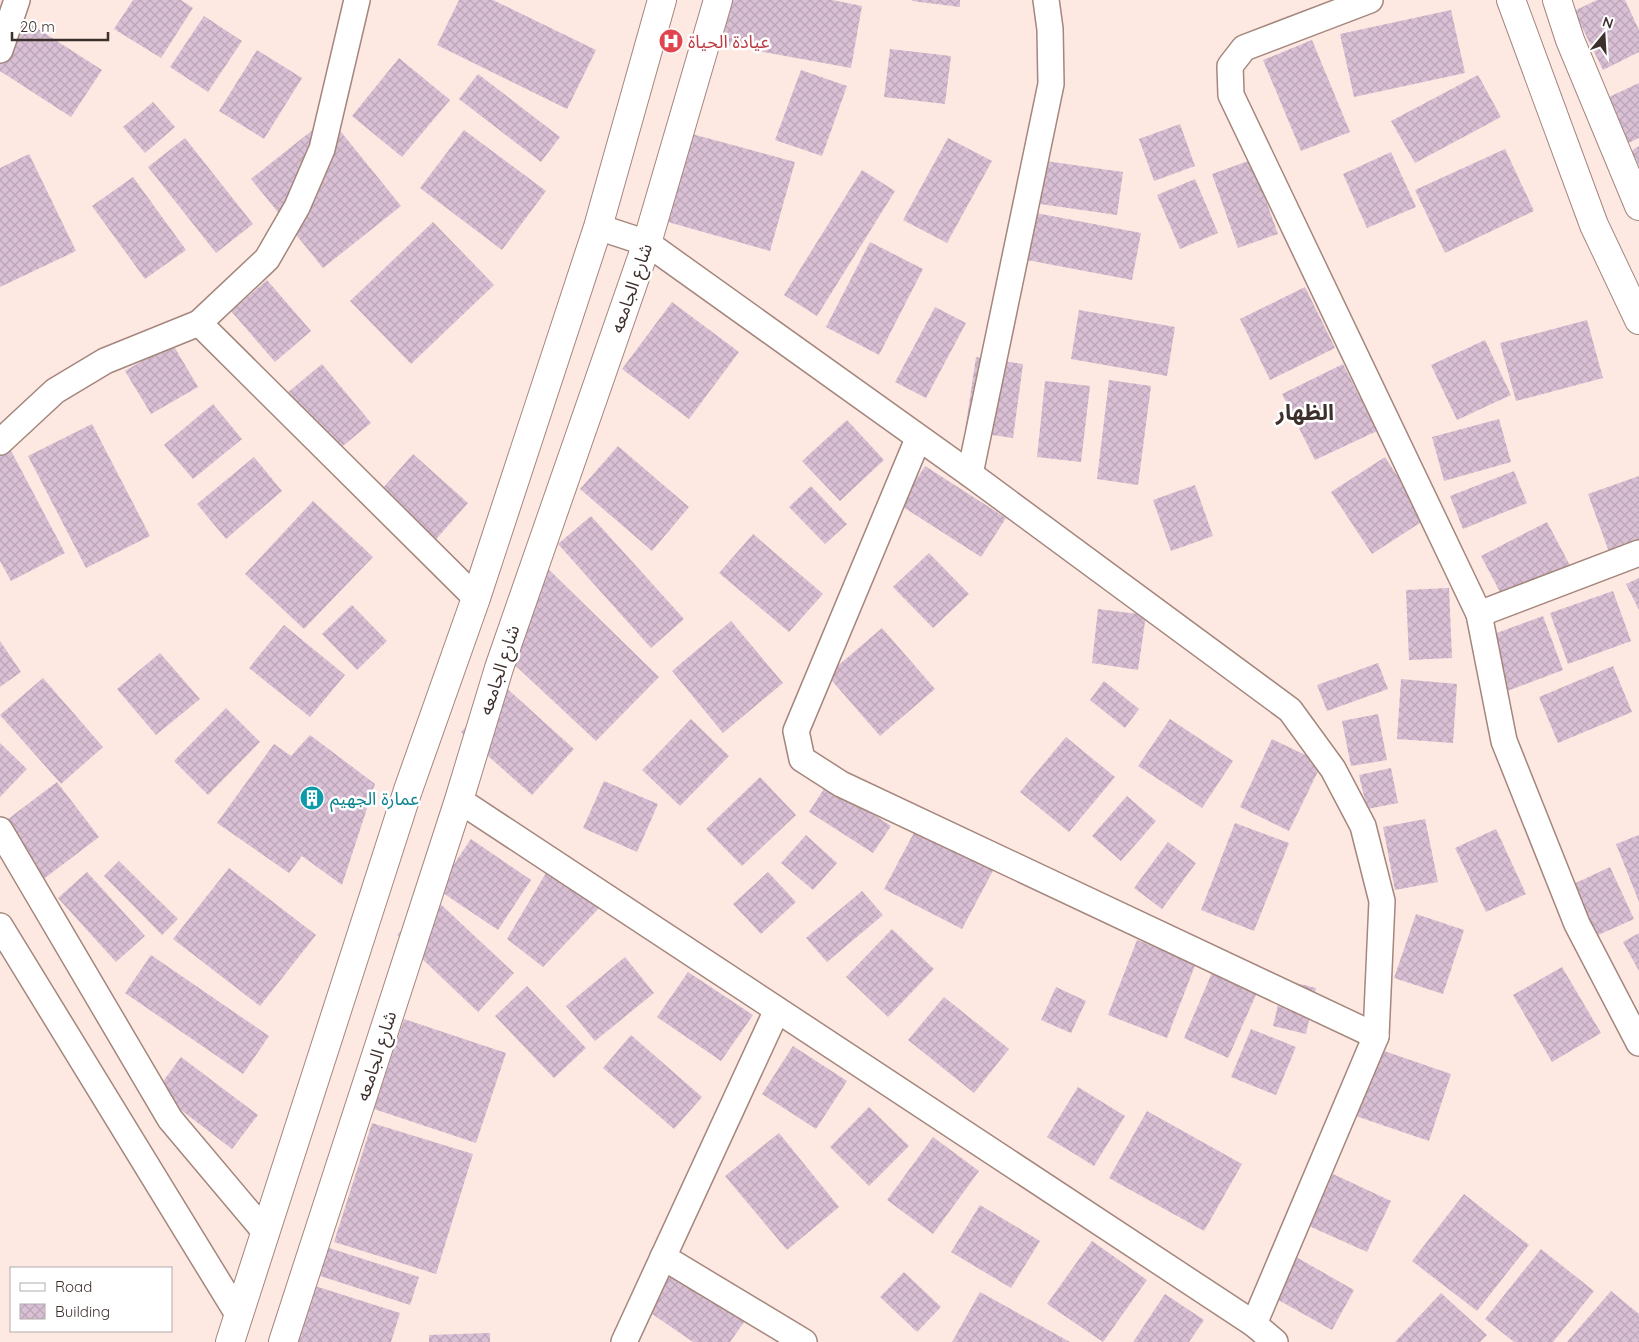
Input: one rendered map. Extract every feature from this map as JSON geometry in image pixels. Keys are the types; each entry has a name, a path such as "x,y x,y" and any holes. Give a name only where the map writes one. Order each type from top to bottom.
{"street":[{"path":"0,50 17,0"},
{"path":"0,442 55,390 105,361 199,322 267,259 297,207 322,149 357,0"},
{"path":"230,1342 408,790 476,598 598,227 662,0"},
{"name":"شارع الجامعه","path":"283,1342 459,800 498,668 647,242 718,0"},
{"path":"970,474 1051,84 1050,29 1046,0"},
{"path":"1370,0 1244,48 1230,66 1230,95 1479,614 1504,740 1577,924 1639,1043"},
{"path":"1511,0 1594,225 1639,320"},
{"path":"1557,0 1570,40 1639,206"},
{"path":"598,227 647,242 918,439 970,474 1290,710 1333,769 1363,826 1382,901 1376,1036 1254,1324"},
{"path":"199,322 476,598"},
{"path":"918,439 796,731 802,759 841,784 1376,1036"},
{"path":"1479,614 1639,553"},
{"path":"459,800 1254,1324 1275,1342"},
{"path":"0,830 170,1120 266,1233"},
{"path":"0,926 239,1316"},
{"path":"624,1342 777,1010"},
{"path":"663,1257 804,1342"}],"building":[{"path":"133,0 181,0 193,8 161,58 114,29"},
{"path":"459,0 493,0 596,50 567,109 437,45"},
{"path":"728,0 832,0 862,6 851,68 720,44"},
{"path":"960,0 960,7 912,1"},
{"path":"1597,0 1625,0 1639,30 1639,52 1603,70 1574,11"},
{"path":"1451,10 1465,73 1354,97 1340,34"},
{"path":"18,16 102,70 71,117 0,71 0,45"},
{"path":"204,16 242,41 208,92 170,67"},
{"path":"1312,40 1350,132 1301,151 1263,60"},
{"path":"890,49 951,56 945,104 884,97"},
{"path":"257,50 302,78 264,139 219,111"},
{"path":"399,58 450,100 402,157 352,116"},
{"path":"801,70 847,86 822,156 775,140"},
{"path":"478,74 560,137 541,162 459,99"},
{"path":"1478,75 1501,117 1415,163 1391,121"},
{"path":"1639,83 1639,138 1618,148 1596,103"},
{"path":"153,102 175,127 145,153 123,127"},
{"path":"329,117 401,206 323,268 251,179"},
{"path":"1180,124 1195,166 1154,181 1139,139"},
{"path":"464,130 546,191 502,250 420,188"},
{"path":"692,134 795,162 770,251 668,222"},
{"path":"185,138 253,224 216,253 148,167"},
{"path":"948,138 992,161 947,243 903,220"},
{"path":"1639,146 1639,166 1631,151"},
{"path":"1505,149 1534,211 1445,253 1415,190"},
{"path":"1391,152 1416,207 1367,228 1343,174"},
{"path":"29,154 76,251 0,287 0,168"},
{"path":"1039,160 1123,172 1117,215 1033,203"},
{"path":"1251,160 1278,234 1238,248 1212,174"},
{"path":"862,170 895,191 817,316 784,295"},
{"path":"133,177 186,250 145,279 92,206"},
{"path":"1195,179 1218,233 1180,249 1157,195"},
{"path":"1036,213 1141,233 1132,280 1027,260"},
{"path":"433,222 494,285 411,364 350,301"},
{"path":"870,242 923,269 879,355 826,327"},
{"path":"267,280 311,331 275,362 231,311"},
{"path":"1305,287 1335,348 1270,380 1240,319"},
{"path":"672,302 739,352 689,419 622,369"},
{"path":"935,307 966,323 926,398 895,382"},
{"path":"1079,310 1175,327 1167,376 1071,359"},
{"path":"1587,320 1603,378 1516,401 1500,343"},
{"path":"1485,340 1511,395 1457,420 1431,365"},
{"path":"172,343 198,387 151,414 125,371"},
{"path":"976,357 1023,364 1013,438 965,431"},
{"path":"322,364 371,423 323,462 275,403"},
{"path":"1343,364 1377,431 1315,460 1282,394"},
{"path":"1109,380 1151,386 1138,485 1097,479"},
{"path":"1045,381 1090,386 1081,462 1037,457"},
{"path":"213,404 242,439 193,479 164,445"},
{"path":"1499,419 1511,462 1444,481 1432,437"},
{"path":"847,420 884,460 840,501 802,461"},
{"path":"92,424 150,536 86,568 28,456"},
{"path":"618,446 689,507 652,551 580,489"},
{"path":"9,447 65,553 11,581 0,561 0,452"},
{"path":"413,454 468,503 423,554 368,505"},
{"path":"254,457 282,491 226,539 197,504"},
{"path":"1385,457 1426,519 1372,554 1331,492"},
{"path":"925,466 1006,518 981,557 900,505"},
{"path":"1514,471 1527,503 1463,529 1450,496"},
{"path":"1639,476 1639,542 1609,552 1588,494"},
{"path":"1195,485 1213,536 1171,551 1153,500"},
{"path":"811,486 847,524 825,544 789,507"},
{"path":"313,501 373,557 304,629 245,574"},
{"path":"591,516 684,619 651,648 558,544"},
{"path":"1547,522 1574,573 1508,607 1481,556"},
{"path":"753,534 823,594 789,632 719,573"},
{"path":"929,553 969,594 933,628 893,587"},
{"path":"542,563 659,677 596,741 506,657"},
{"path":"1639,578 1639,610 1626,584"},
{"path":"1449,588 1452,658 1409,660 1406,590"},
{"path":"1613,591 1631,641 1568,664 1550,613"},
{"path":"352,605 387,641 357,670 322,634"},
{"path":"1098,609 1146,615 1138,670 1092,663"},
{"path":"1543,616 1563,670 1507,691 1486,637"},
{"path":"731,621 783,683 723,733 672,671"},
{"path":"284,625 345,675 310,717 249,668"},
{"path":"882,628 935,689 880,736 827,675"},
{"path":"0,641 21,672 0,687"},
{"path":"160,653 200,699 156,735 117,689"},
{"path":"1378,663 1388,689 1327,711 1317,685"},
{"path":"1613,666 1632,712 1558,743 1539,697"},
{"path":"43,678 103,747 61,784 0,715"},
{"path":"1401,679 1457,684 1453,743 1397,739"},
{"path":"1104,681 1139,709 1125,728 1090,700"},
{"path":"503,685 574,749 532,795 461,732"},
{"path":"226,708 260,742 208,795 174,761"},
{"path":"1378,714 1387,760 1351,766 1342,721"},
{"path":"691,719 729,756 680,806 642,770"},
{"path":"1170,719 1233,761 1202,808 1138,766"},
{"name":"عمارة الجهيم","path":"310,735 375,784 342,885 302,856 289,873 217,823 274,744 291,756"},
{"path":"1066,737 1115,777 1069,832 1020,792"},
{"path":"1272,739 1322,763 1289,831 1240,807"},
{"path":"0,743 27,769 0,797"},
{"path":"1391,768 1398,803 1367,809 1359,775"},
{"path":"760,777 796,815 742,866 706,829"},
{"path":"604,781 658,804 637,852 583,828"},
{"path":"57,782 99,837 41,881 0,825"},
{"path":"827,784 891,826 873,853 809,812"},
{"path":"1127,796 1156,821 1121,861 1092,836"},
{"path":"1425,819 1438,882 1395,890 1383,827"},
{"path":"1235,823 1289,843 1254,931 1201,910"},
{"path":"918,825 996,865 962,929 884,889"},
{"path":"1496,829 1526,894 1486,912 1455,848"},
{"path":"806,835 837,863 813,890 781,863"},
{"path":"1639,835 1639,902 1616,844"},
{"path":"471,839 531,880 498,930 437,889"},
{"path":"1168,842 1196,863 1162,909 1134,888"},
{"path":"119,861 178,919 162,935 104,876"},
{"path":"1610,867 1634,919 1576,945 1552,894"},
{"path":"229,868 316,935 260,1006 173,939"},
{"path":"87,872 145,936 116,962 58,898"},
{"path":"768,872 796,902 761,934 733,904"},
{"path":"546,873 601,906 543,967 507,939"},
{"path":"862,891 883,915 827,962 806,938"},
{"path":"433,897 514,973 478,1012 397,935"},
{"path":"1416,914 1464,930 1443,994 1394,978"},
{"path":"892,929 934,969 888,1017 846,977"},
{"path":"1639,933 1639,971 1623,942"},
{"path":"1137,940 1196,963 1167,1038 1108,1015"},
{"path":"151,955 269,1036 243,1074 125,993"},
{"path":"625,957 654,993 595,1041 566,1006"},
{"path":"1562,967 1601,1033 1552,1062 1513,995"},
{"path":"1214,968 1259,988 1228,1058 1184,1038"},
{"path":"688,972 753,1015 721,1061 657,1017"},
{"path":"1284,980 1316,988 1306,1034 1273,1026"},
{"path":"527,986 586,1048 554,1078 495,1016"},
{"path":"1056,987 1086,1001 1071,1033 1041,1020"},
{"path":"944,997 1009,1049 974,1093 908,1040"},
{"path":"404,1019 506,1053 476,1143 374,1109"},
{"path":"1251,1029 1296,1047 1276,1095 1231,1077"},
{"path":"631,1035 702,1097 674,1129 603,1068"},
{"path":"1361,1043 1451,1074 1429,1141 1338,1110"},
{"path":"793,1046 847,1081 816,1129 762,1094"},
{"path":"181,1057 258,1115 232,1149 156,1091"},
{"path":"1078,1087 1125,1116 1094,1166 1047,1137"},
{"path":"869,1107 909,1146 869,1186 830,1147"},
{"path":"1147,1111 1242,1164 1204,1231 1109,1178"},
{"path":"372,1123 473,1154 436,1274 334,1242"},
{"path":"779,1133 839,1207 787,1250 725,1176"},
{"path":"933,1137 979,1171 933,1234 887,1200"},
{"path":"1333,1174 1391,1201 1367,1252 1309,1226"},
{"path":"1464,1194 1529,1245 1477,1311 1412,1261"},
{"path":"980,1205 1040,1241 1011,1288 951,1252"},
{"path":"1092,1241 1147,1280 1103,1342 1047,1304"},
{"path":"323,1246 419,1277 410,1305 314,1274"},
{"path":"1541,1249 1594,1291 1553,1342 1514,1342 1485,1319"},
{"path":"673,1256 752,1311 730,1342 693,1342 639,1305"},
{"path":"1296,1257 1354,1290 1332,1330 1273,1297"},
{"path":"904,1272 941,1307 917,1332 880,1297"},
{"path":"293,1279 400,1313 391,1342 273,1342"},
{"path":"1611,1291 1639,1314 1639,1342 1567,1342"},
{"path":"980,1292 1070,1342 952,1342"},
{"path":"1441,1293 1487,1335 1480,1342 1395,1342"},
{"path":"1165,1294 1204,1320 1189,1342 1133,1342"},
{"path":"490,1333 490,1342 429,1342 429,1335"}],"place":[{"name":"عيادة الحياة","path":"671,41"},
{"name":"عمارة الجهيم","path":"312,798"}],"district":[{"name":"الظهار","path":"1305,412"}]}
